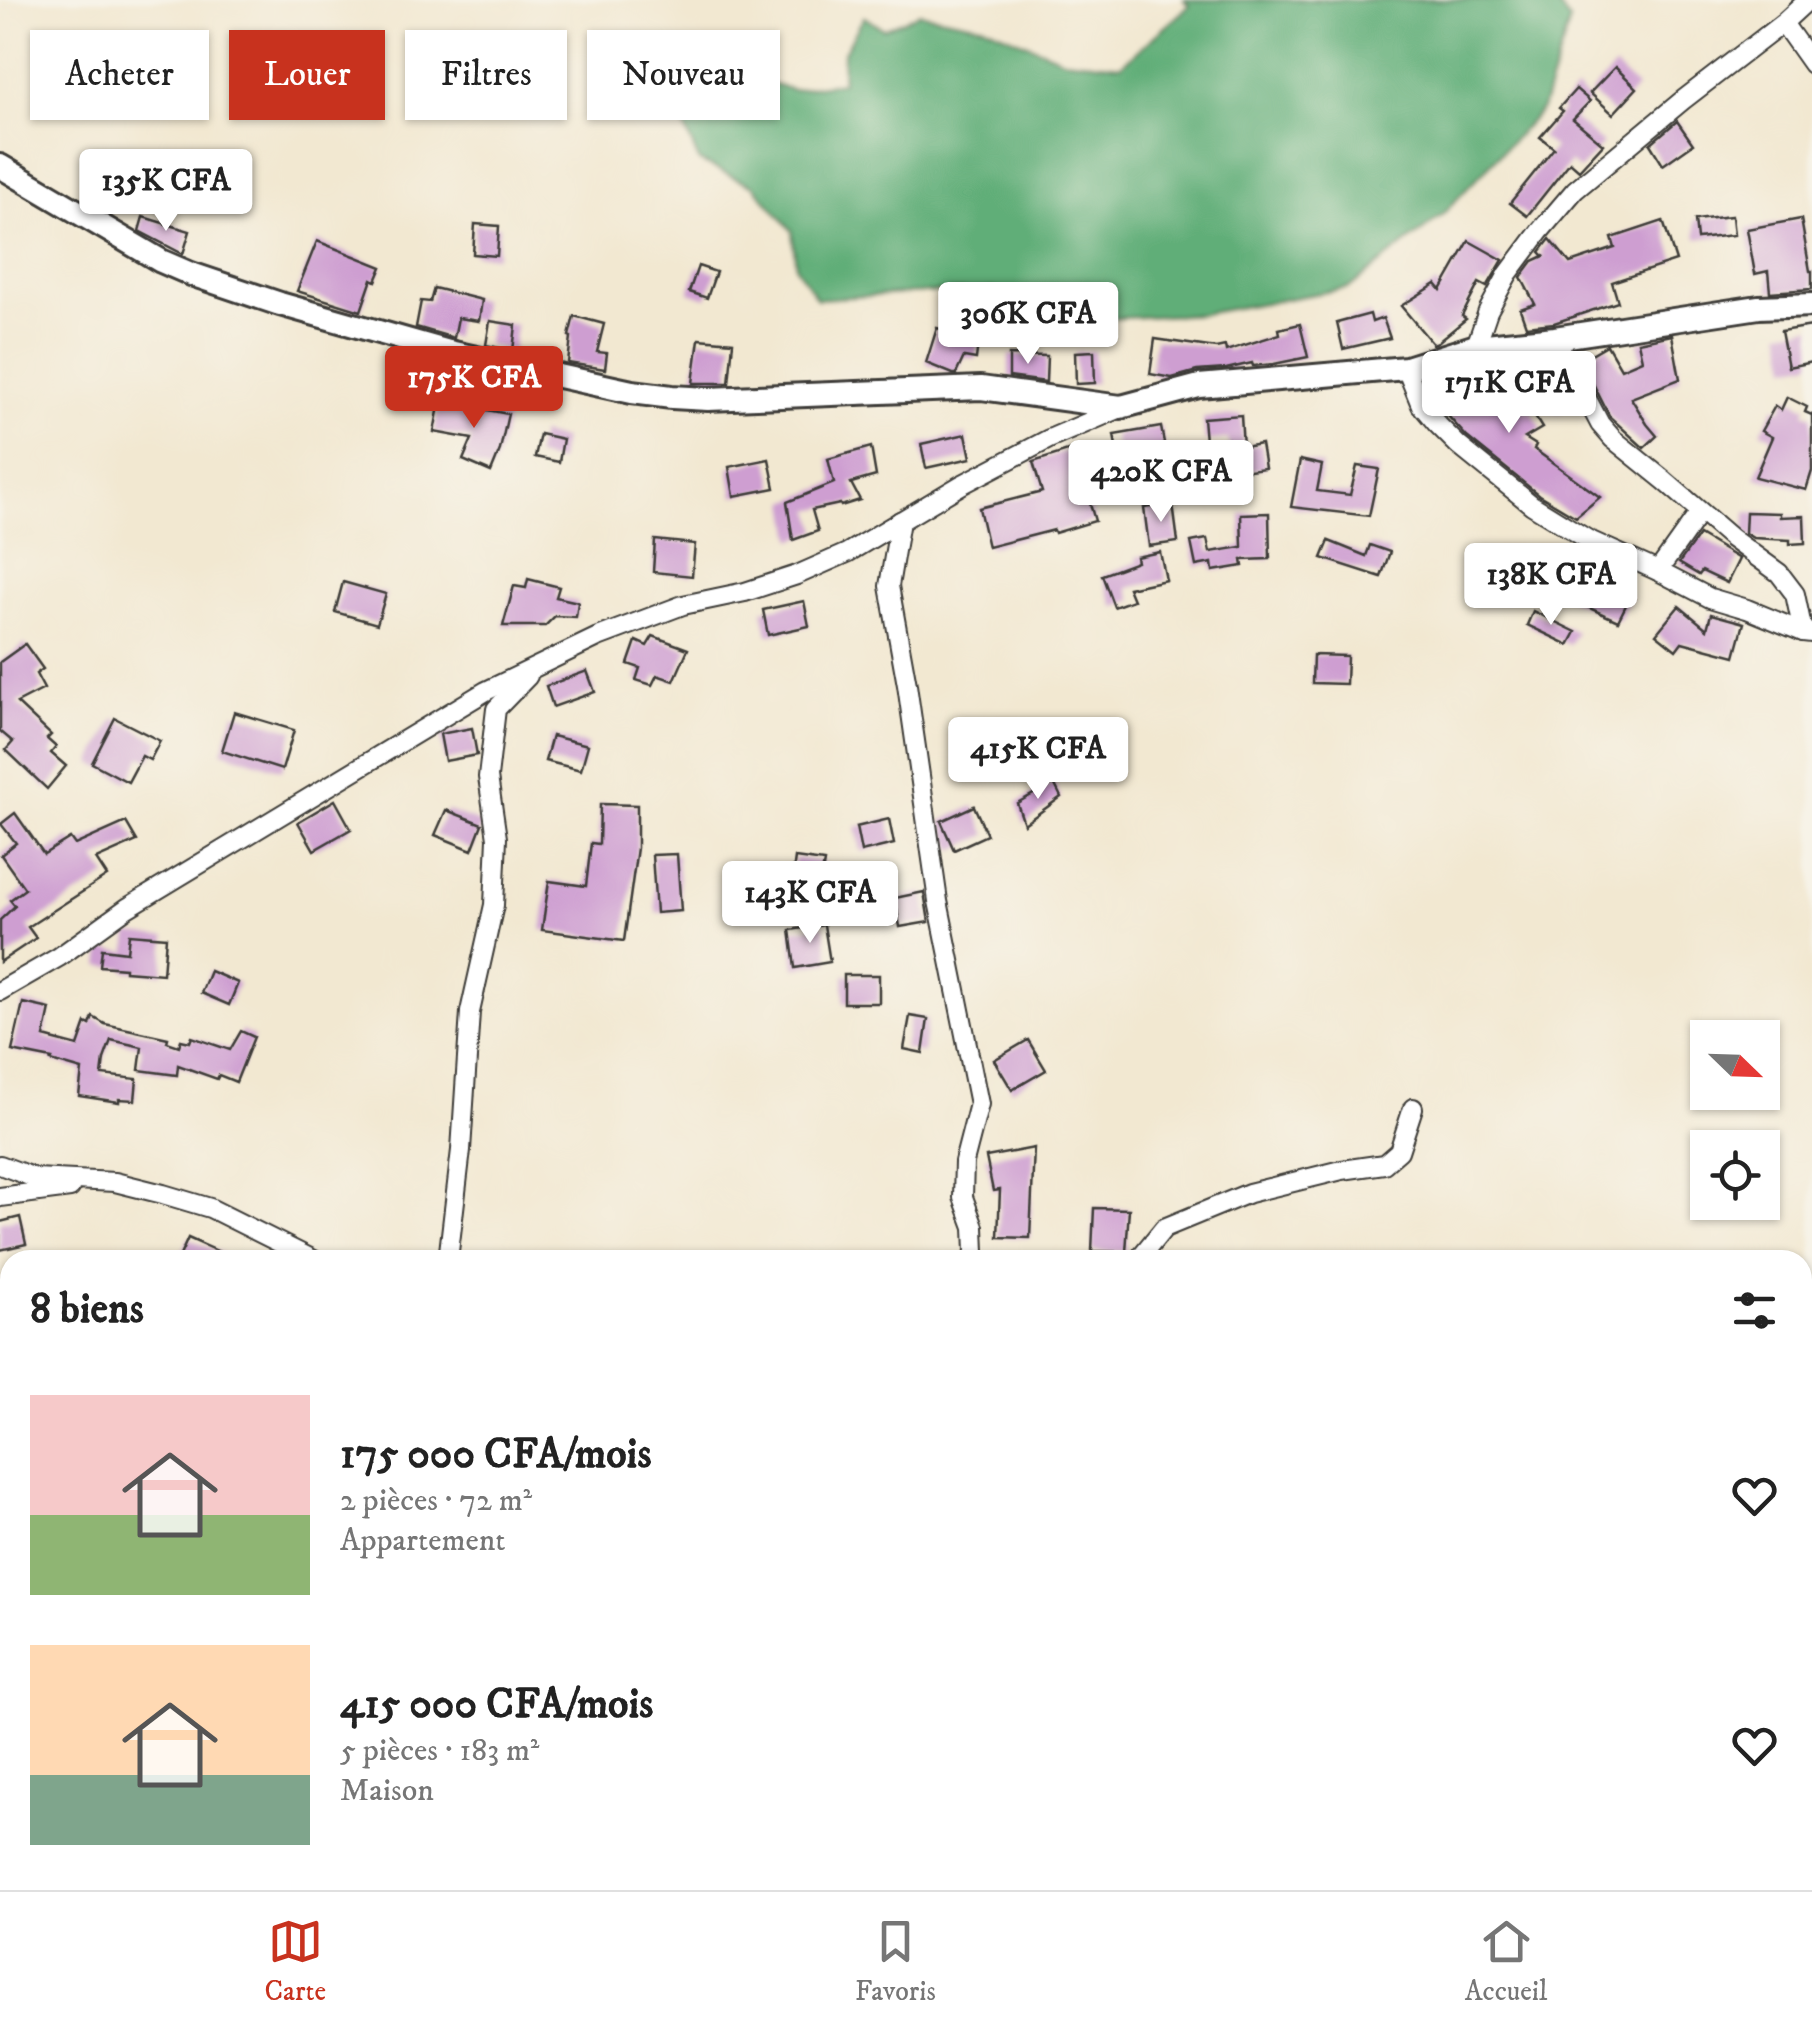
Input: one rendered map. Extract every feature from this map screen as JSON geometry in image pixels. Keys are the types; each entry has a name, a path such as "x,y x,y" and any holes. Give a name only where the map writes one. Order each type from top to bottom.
{"street":[{"path":"1476,346 1488,311 1508,274 1575,190 1808,0"},
{"path":"1783,23 1812,64"},
{"path":"0,166 147,253 192,274 280,304 449,352 632,392 708,399 981,388 1122,408"},
{"path":"0,991 59,957 127,908 486,691 598,637 683,606 797,575 847,553 961,485 1122,408 1199,386 1406,368 1476,346 1555,338 1759,306 1812,305"},
{"path":"1555,338 1600,424 1700,512 1779,574 1795,594 1807,632"},
{"path":"1406,368 1421,404 1437,424 1517,493 1587,539 1710,598 1807,632"},
{"path":"1658,571 1700,512"},
{"path":"900,521 889,586 938,900 979,1104 964,1162 963,1196 974,1227 975,1250"},
{"path":"449,1250 461,1150 470,1012 494,905 496,838 488,777 496,709 539,666"},
{"path":"1146,1250 1164,1228 1250,1192 1384,1164 1399,1151 1412,1108"},
{"path":"0,1164 35,1178 116,1182 210,1208 294,1250"},
{"path":"0,1197 116,1182"}],"green space":[{"path":"1184,0 1554,0 1570,21 1542,109 1442,215 1349,288 1202,314 1101,319 993,289 817,299 796,267 792,231 754,186 699,161 682,120 780,120 780,86 793,90 842,82 843,54 864,17 884,29 919,13 986,26 1063,59 1121,65 1189,6"}],"building":[{"path":"1615,67 1637,88 1613,114 1590,93"},
{"path":"1576,89 1590,101 1573,119 1603,144 1579,170 1570,162 1527,216 1510,203 1554,148 1540,137"},
{"path":"1677,121 1693,144 1663,165 1650,144"},
{"path":"1732,216 1734,235 1697,239 1695,220"},
{"path":"143,217 190,231 183,254 139,231"},
{"path":"1801,219 1812,289 1770,292 1768,271 1755,274 1747,229"},
{"path":"1663,221 1676,261 1612,282 1618,302 1554,323 1526,326 1520,309 1535,304 1521,277 1533,261 1544,256 1540,252 1550,239 1570,263 1615,248 1612,238"},
{"path":"475,224 499,226 497,256 473,254"},
{"path":"317,241 382,267 376,281 372,279 361,311 297,291"},
{"path":"1469,241 1503,260 1487,287 1479,283 1462,316 1466,319 1433,344 1401,306 1436,284 1441,290"},
{"path":"698,266 716,272 707,298 689,292"},
{"path":"434,288 482,300 479,321 458,318 454,338 416,327 421,301 430,302"},
{"path":"1370,314 1372,322 1383,318 1390,338 1343,349 1337,323"},
{"path":"574,316 604,324 597,352 607,353 605,369 568,363"},
{"path":"490,321 516,325 513,351 486,345"},
{"path":"1300,324 1308,357 1197,371 1172,378 1150,374 1155,339 1225,346 1226,351"},
{"path":"1812,326 1812,362 1788,367 1781,331"},
{"path":"954,327 979,334 976,359 964,357 956,374 926,363 937,328 953,332"},
{"path":"1672,335 1680,379 1631,398 1657,436 1644,448 1610,417 1581,360 1607,345 1621,369 1642,360 1638,342"},
{"path":"699,339 733,342 729,383 693,383"},
{"path":"1094,351 1095,383 1076,384 1075,352"},
{"path":"1009,355 1047,356 1046,382 1009,377"},
{"path":"1506,367 1527,415 1529,407 1542,428 1525,438 1536,445 1534,449 1600,497 1576,517 1539,495 1467,437 1432,398 1428,388 1447,373 1459,388"},
{"path":"1537,381 1568,390 1561,414 1530,404"},
{"path":"1787,397 1807,407 1805,412 1812,415 1812,471 1806,490 1755,477 1772,437 1761,431 1775,406 1781,410"},
{"path":"440,401 508,414 491,472 463,460 472,439 434,432"},
{"path":"1241,415 1243,447 1261,444 1265,468 1233,472 1228,439 1205,441 1203,418"},
{"path":"1161,427 1168,464 1121,473 1114,435"},
{"path":"540,434 563,439 559,462 535,457"},
{"path":"966,434 971,458 926,468 921,444"},
{"path":"871,447 876,476 851,483 860,500 812,510 818,531 793,540 787,502 834,483 828,459"},
{"path":"1074,449 1095,521 988,547 979,508 1042,492 1033,462"},
{"path":"769,459 775,488 734,496 729,467"},
{"path":"1300,460 1322,465 1317,491 1350,495 1357,466 1379,469 1369,516 1291,507"},
{"path":"1173,504 1178,542 1149,546 1144,508"},
{"path":"1746,512 1804,516 1805,543 1753,538 1745,533"},
{"path":"1269,513 1270,559 1242,560 1243,566 1213,571 1212,563 1196,566 1191,542 1207,539 1210,552 1242,547 1241,514"},
{"path":"1699,535 1739,559 1727,583 1702,571 1699,575 1679,563"},
{"path":"655,540 695,544 692,576 653,572"},
{"path":"1329,541 1366,556 1370,545 1390,552 1381,577 1322,558"},
{"path":"1519,547 1552,565 1540,586 1506,570"},
{"path":"1160,552 1166,580 1128,588 1133,600 1114,607 1102,575 1137,562 1136,557"},
{"path":"1582,556 1610,572 1602,584 1631,595 1618,621 1563,596"},
{"path":"528,579 559,587 556,597 578,602 576,617 555,616 545,626 503,626 514,586 526,588"},
{"path":"343,582 386,594 377,624 335,612"},
{"path":"804,601 809,626 768,635 763,610"},
{"path":"1679,606 1707,629 1711,614 1744,623 1735,656 1682,642 1676,650 1656,634"},
{"path":"1533,611 1576,632 1569,645 1527,625"},
{"path":"653,636 688,649 674,681 657,675 652,685 636,680 640,668 628,664 636,641 647,646"},
{"path":"25,644 43,669 36,674 44,689 17,703 51,735 47,739 56,747 51,753 66,766 47,789 6,750 13,742 0,731 0,662"},
{"path":"1313,655 1347,656 1346,684 1312,683"},
{"path":"587,671 595,692 553,707 546,686"},
{"path":"234,712 294,730 282,770 222,751"},
{"path":"115,718 160,741 150,760 142,756 128,782 92,763"},
{"path":"472,728 477,755 445,761 440,734"},
{"path":"552,736 588,745 581,770 545,761"},
{"path":"1054,783 1061,797 1024,824 1017,803"},
{"path":"335,800 351,829 314,850 298,822"},
{"path":"600,804 637,805 637,848 624,941 542,930 549,881 586,886 591,843 599,844"},
{"path":"974,806 987,835 954,850 941,821"},
{"path":"446,810 482,824 472,850 435,835"},
{"path":"15,813 44,854 70,838 75,845 126,822 137,841 96,859 107,876 28,927 36,938 0,962 0,920 15,906 10,900 25,889 1,855 16,843 1,824"},
{"path":"889,819 894,844 861,852 856,827"},
{"path":"677,854 681,911 656,913 652,855"},
{"path":"795,858 824,862 819,892 791,888"},
{"path":"924,892 929,922 900,927 895,898"},
{"path":"824,925 830,962 795,968 790,930"},
{"path":"129,934 166,937 163,974 100,966 102,949 127,952"},
{"path":"210,971 238,983 229,1005 201,993"},
{"path":"844,975 879,975 879,1003 844,1003"},
{"path":"23,1003 50,1009 44,1037 78,1046 86,1023 90,1025 93,1017 105,1024 168,1038 167,1042 179,1046 181,1040 190,1042 192,1037 230,1050 241,1031 254,1037 236,1082 178,1065 177,1075 139,1070 142,1047 111,1040 102,1075 137,1079 135,1100 119,1102 79,1096 82,1070 12,1051"},
{"path":"910,1016 928,1019 923,1053 904,1049"},
{"path":"1028,1040 1046,1070 1012,1090 994,1060"},
{"path":"1034,1148 1030,1238 998,1237 1000,1190 993,1191 986,1157"},
{"path":"1094,1208 1129,1209 1126,1250 1092,1250"},
{"path":"20,1217 26,1244 0,1250 0,1222"},
{"path":"188,1238 215,1250 183,1250"}]}
